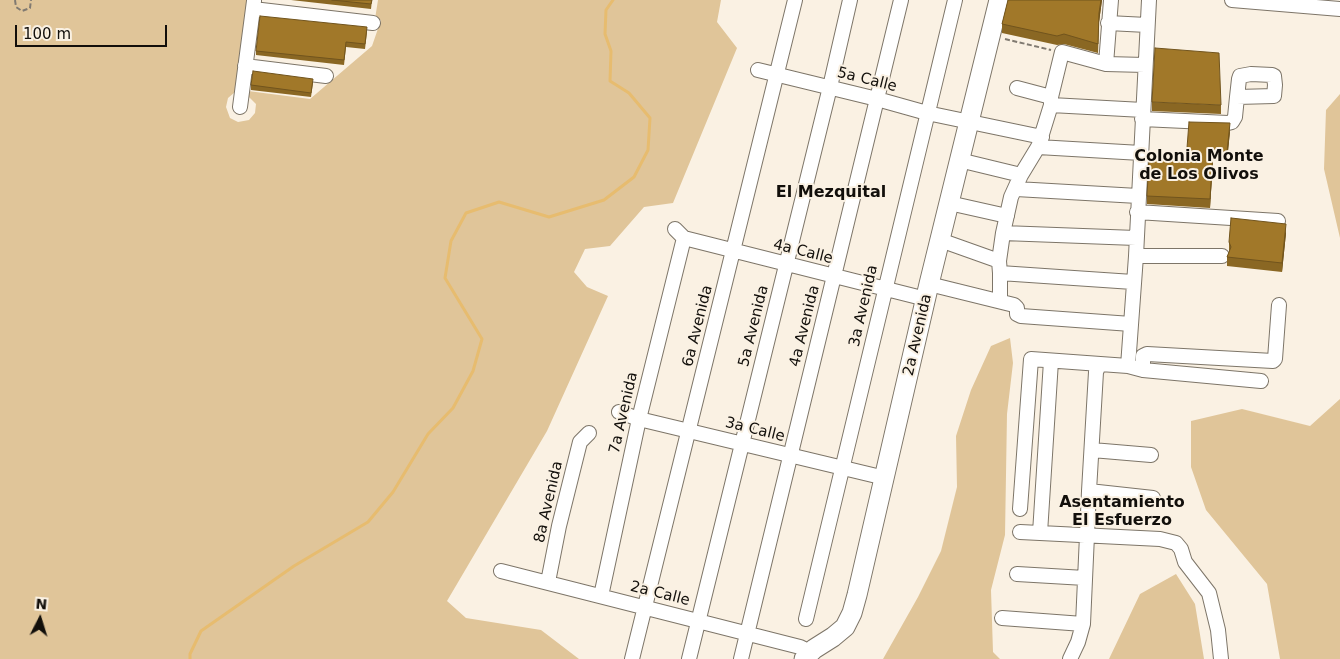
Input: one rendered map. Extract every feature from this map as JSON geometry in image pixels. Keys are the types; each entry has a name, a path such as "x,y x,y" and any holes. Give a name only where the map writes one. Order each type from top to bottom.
{"main road":[{"name":"2a Avenida","path":"807,656 842,631 849,619 857,595 968,121 999,0"}],"street":[{"name":"6a Avenida","path":"632,659 795,0"},
{"name":"5a Avenida","path":"689,659 850,0"},
{"name":"4a Avenida","path":"740,659 901,0"},
{"name":"3a Avenida","path":"806,619 955,0"},
{"path":"1106,64 1111,0"},
{"path":"1128,366 1136,256 1149,0"},
{"path":"1232,0 1340,8"},
{"path":"240,107 253,4 373,23"},
{"path":"1108,22 1147,25"},
{"path":"1131,324 1021,316 1017,314 1017,308 1014,305 1000,301 1000,267 1002,233 1011,198 1021,175 1040,142 1062,52 1106,64 1145,65"},
{"path":"245,66 326,76"},
{"name":"5a Calle","path":"758,70 877,98 928,113 968,121 1040,142 1140,153"},
{"path":"1017,88 1051,101 1142,115 1229,123 1235,117 1237,97"},
{"path":"959,160 1021,175"},
{"path":"1016,189 1138,196"},
{"path":"949,203 1007,216"},
{"path":"1137,212 1278,221"},
{"path":"1002,233 1136,238"},
{"name":"4a Calle","path":"680,234 733,251 885,289 928,291 1000,301"},
{"name":"7a Avenida","path":"601,596 680,234"},
{"path":"940,240 1000,267 1133,282"},
{"path":"1136,256 1222,256"},
{"path":"1143,370 1143,356 1147,354 1273,361 1275,358 1278,306"},
{"path":"1020,509 1030,360 1033,358 1128,366 1143,370 1261,382"},
{"path":"1040,533 1052,361"},
{"path":"1070,659 1078,642 1083,624 1096,372 1099,364"},
{"name":"3a Calle","path":"619,412 639,419 885,478"},
{"name":"8a Avenida","path":"548,582 559,526 580,442 589,433"},
{"path":"1092,450 1151,455"},
{"path":"1089,491 1153,498"},
{"path":"1020,532 1160,539 1176,543 1181,549 1185,562 1209,593 1218,630 1221,659"},
{"name":"2a Calle","path":"501,570 800,647 807,656"},
{"path":"1017,574 1085,578"},
{"path":"1002,618 1083,624"}],"path":[{"path":"15,0 16,7 22,11 30,8 31,0"},
{"path":"990,35 1062,52"}],"shaded area":[{"path":"0,0 247,0 235,92 228,98 226,107 230,118 238,122 249,120 255,113 256,104 247,95 248,91 310,99 372,46 381,20 375,19 378,0 721,0 717,22 737,48 673,203 644,207 610,246 585,249 574,272 587,287 608,296 547,431 447,601 466,618 541,630 579,659 0,659"},
{"path":"1340,94 1340,238 1324,169 1326,110"},
{"path":"1010,338 1013,363 1007,414 1005,535 991,590 993,652 1000,659 883,659 918,597 941,551 957,487 956,436 971,390 991,346"},
{"path":"1340,399 1340,659 1280,659 1267,584 1206,510 1191,467 1191,421 1242,409 1310,426"},
{"path":"1176,574 1195,604 1204,659 1109,659 1140,594"}],"building":[{"path":"332,0 372,0 371,4"},
{"path":"1008,0 1101,0 1098,44 1064,34 1057,36 1002,24"},
{"path":"260,16 367,27 365,44 346,42 344,60 256,51"},
{"path":"1155,48 1219,53 1221,105 1152,102"},
{"path":"253,71 313,79 311,93 251,85"},
{"path":"1189,122 1230,123 1227,152 1213,151 1210,199 1147,196 1149,157 1186,161"},
{"path":"1231,218 1286,224 1282,263 1227,257 1231,247 1229,242"}],"waterway":[{"path":"190,659 190,654 201,631 294,566 368,522 393,492 428,434 453,408 473,371 482,339 445,278 451,241 466,213 499,202 549,217 604,200 634,177 648,150 650,118 629,93 610,81 611,51 605,34 606,10 613,0"}],"district":[{"name":"Colonia Monte de Los Olivos","path":"1199,166"},
{"name":"El Mezquital","path":"831,193"},
{"name":"Asentamiento El Esfuerzo","path":"1122,512"}]}
